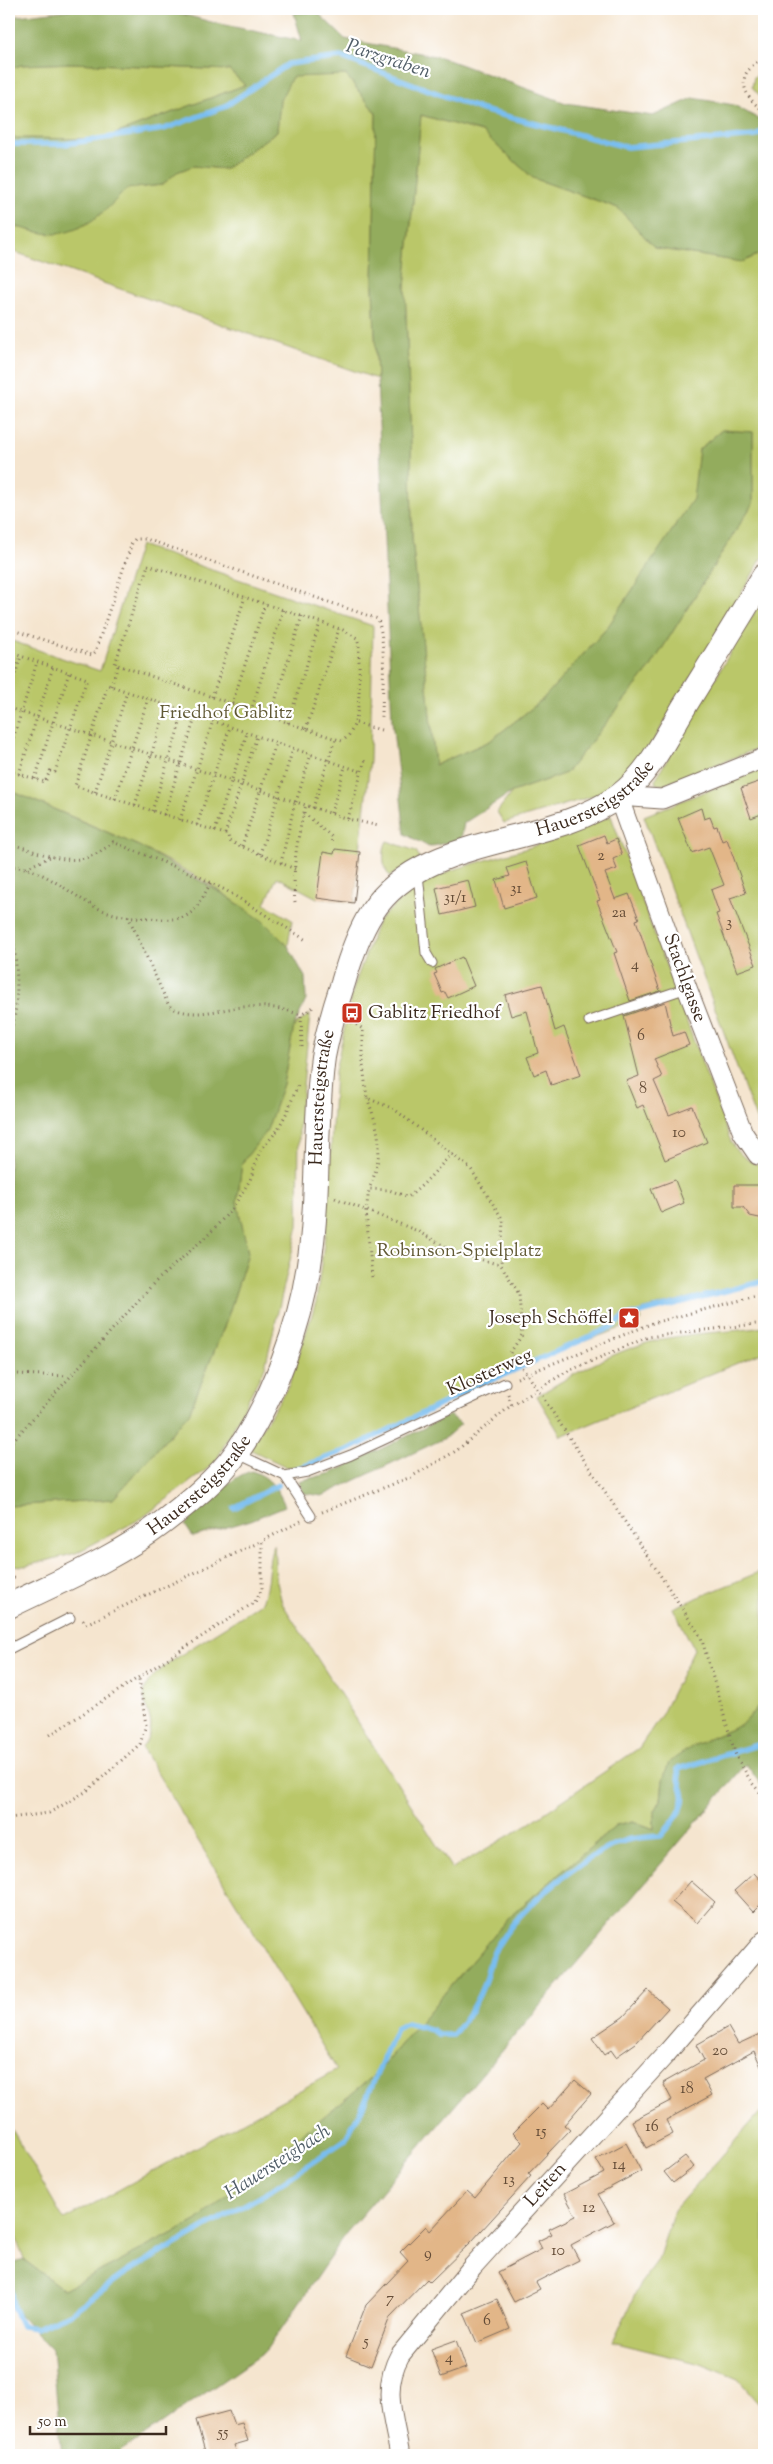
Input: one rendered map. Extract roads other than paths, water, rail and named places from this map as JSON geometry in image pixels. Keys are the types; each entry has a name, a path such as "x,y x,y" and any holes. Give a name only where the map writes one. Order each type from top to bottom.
{"street":[{"name":"Hauersteigstraße","path":"9,1606 142,1537 192,1497 236,1453 269,1393 298,1317 309,1266 316,1189 320,1086 325,1048 354,949 371,913 381,898 396,886 440,859 561,824 618,796 642,774 650,763 764,576"},
{"path":"618,796 662,799 764,758"},
{"name":"Stachlgasse","path":"618,796 687,988 743,1134 761,1156"},
{"name":"Leiten","path":"400,2455 388,2387 392,2370 400,2355 473,2266 666,2054 764,1941"}],"lane":[{"path":"418,872 426,953 432,962"},
{"path":"589,1021 687,988"},
{"name":"Klosterweg","path":"285,1476 307,1472 352,1455 506,1383"},
{"path":"236,1453 285,1476 311,1516"},
{"path":"9,1649 70,1618"}],"waterway":[{"name":"Parzgraben","path":"9,144 65,144 164,129 224,107 288,64 341,57 482,110 627,147 756,136 764,130"},
{"path":"293,1470 350,1449 478,1386 614,1326 624,1317 764,1281"},
{"path":"234,1508 278,1485"},
{"name":"Hauersteigbach","path":"9,2277 13,2307 22,2326 36,2328 69,2314 127,2272 271,2190 345,2140 363,2106 396,2029 407,2023 432,2030 438,2035 453,2035 476,2002 487,1975 491,1958 500,1941 531,1905 570,1872 609,1847 631,1839 661,1836 673,1822 682,1805 683,1793 678,1769 757,1745 764,1741"}],"place":[{"name":"Gablitz Friedhof","path":"352,1013"},
{"name":"Joseph Schöffel","path":"629,1318"}],"park label":[{"name":"Friedhof Gablitz","path":"226,713"},
{"name":"Robinson-Spielplatz","path":"459,1251"}]}
